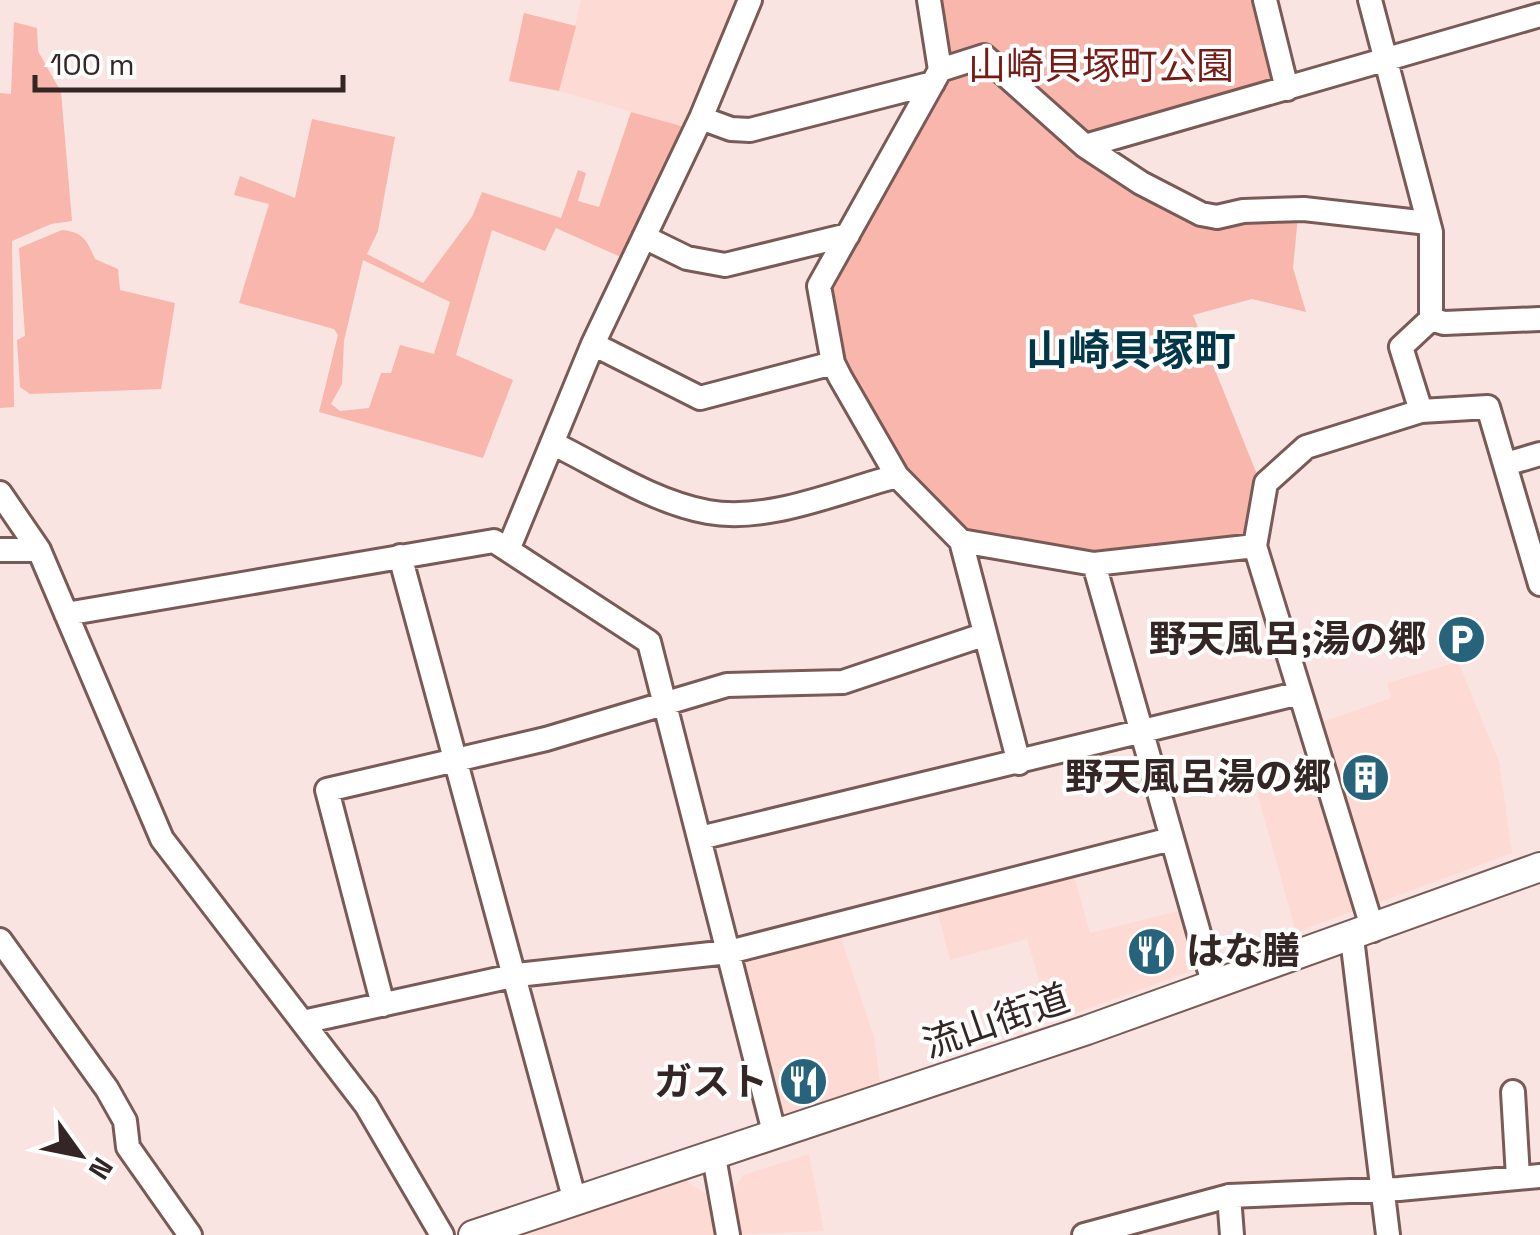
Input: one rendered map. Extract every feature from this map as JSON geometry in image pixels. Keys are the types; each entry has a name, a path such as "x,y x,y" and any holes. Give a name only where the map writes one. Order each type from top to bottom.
{"street":[{"path":"508,550 593,344 701,118 750,0"},
{"path":"930,0 936,76 819,286 833,363 897,476 961,541 1019,763"},
{"path":"1264,0 1288,88"},
{"path":"1370,0 1428,224 1432,319"},
{"path":"1086,146 1540,14"},
{"path":"701,118 730,129 750,130 936,76 984,56 1086,146 1141,184 1202,214 1217,217 1243,211 1304,210 1428,224"},
{"path":"644,237 687,258 725,265 848,235"},
{"path":"1432,319 1444,323 1540,319"},
{"path":"1421,411 1401,346 1432,319"},
{"path":"593,344 700,398 833,363"},
{"path":"1388,1235 1363,934 1300,693 1255,546 1266,483 1306,447 1421,411 1488,407 1540,584"},
{"path":"552,443 669,501 711,513 764,510 897,476"},
{"path":"1506,464 1540,454"},
{"path":"0,493 39,550 162,839 366,1105 442,1235"},
{"path":"66,614 494,541 648,642 775,1136"},
{"path":"961,541 1094,564 1255,546"},
{"path":"0,550 39,550"},
{"path":"400,556 575,1201"},
{"path":"1094,564 1214,986"},
{"path":"383,1005 327,790 666,706 728,685 843,682 983,635"},
{"path":"700,838 1300,693"},
{"path":"304,1022 516,975 729,952 1170,839"},
{"name":"流山街道","path":"473,1235 1214,986 1540,868"},
{"path":"0,940 107,1089 124,1122 128,1146 190,1235"},
{"path":"1095,1232 1228,1196 1529,1177 1513,1092"},
{"path":"714,1157 728,1235"},
{"path":"1228,1196 1232,1235"}],"shaded area":[{"path":"581,0 742,0 688,128 559,91"},
{"path":"1458,662 1499,761 1512,853 1375,904 1319,723 1391,698 1387,683"},
{"path":"1316,774 1357,910 1296,932 1257,792"},
{"path":"1074,875 1090,933 1186,909 1202,967 1051,1022 1027,939 950,960 937,909"},
{"path":"840,935 874,1037 880,1083 781,1118 743,967 748,960"},
{"path":"809,1154 824,1231 737,1235 731,1194 743,1175"},
{"path":"683,1179 714,1199 717,1235 526,1235"}],"green space":[{"name":"山崎貝塚町公園","path":"940,0 1258,0 1278,78 1273,86 1090,138 987,50 956,57 947,52"},
{"path":"524,13 576,26 559,91 509,81"},
{"path":"14,22 37,28 38,51 61,92 72,221 51,224 12,241 14,407 0,408 0,93 11,94"},
{"path":"978,65 1196,219 1298,216 1293,268 1306,312 1252,299 1193,315 1258,477 1248,533 1242,538 1086,553 962,529 904,467 842,360 830,287 947,78"},
{"path":"631,112 688,128 625,259 556,228 545,251 492,230 456,355 513,380 483,458 319,412 338,335 334,329 239,303 269,204 234,195 240,176 295,198 312,119 395,137 378,231 367,254 423,283 472,217 482,192 561,218 578,170 586,173 578,201 599,207","holes":["363,260 450,302 434,354 400,345 391,373 381,373 369,408 340,411 331,404 342,384 344,341"]},
{"path":"62,230 80,235 95,259 118,269 120,290 175,303 161,389 30,394 20,387 17,340 25,336 19,248"}],"place":[{"name":"野天風呂;湯の郷","path":"1461,639"},
{"name":"野天風呂湯の郷","path":"1366,777"},
{"name":"はな膳","path":"1151,951"},
{"name":"ガスト","path":"803,1082"}],"district":[{"name":"山崎貝塚町","path":"1131,350"}]}
